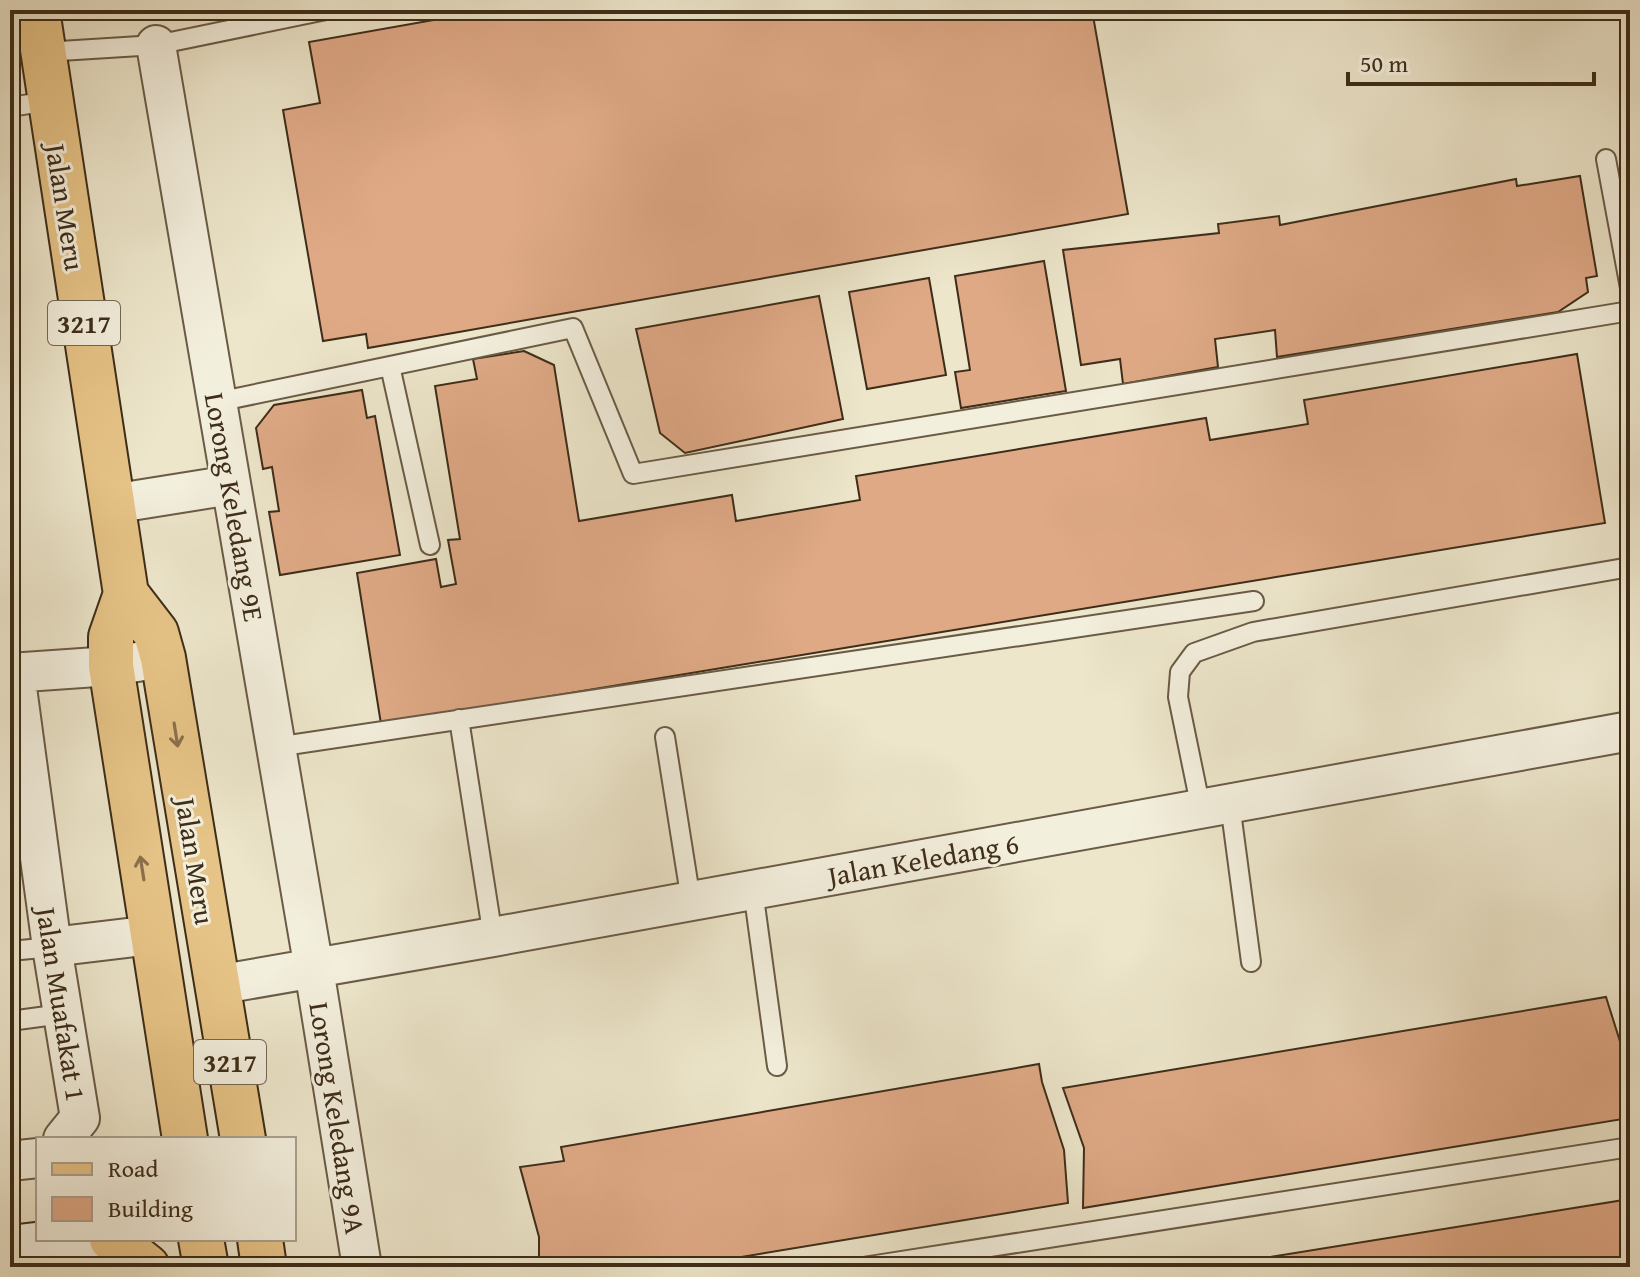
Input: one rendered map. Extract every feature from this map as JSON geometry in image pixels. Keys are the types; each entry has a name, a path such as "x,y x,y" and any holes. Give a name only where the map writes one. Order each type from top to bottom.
{"main road":[{"name":"Jalan Meru","path":"37,10 44,52 30,104 112,504 126,594 111,637 111,666 185,1137"},
{"name":"Jalan Meru","path":"126,594 156,633 163,658 243,1137"},
{"path":"162,1137 153,1053 163,1001"},
{"path":"114,1241 147,1267"},
{"path":"201,1241 206,1267"},
{"path":"260,1241 264,1267"}],"street":[{"name":"Lorong Keledang 9E","path":"156,45 314,969"},
{"path":"112,504 231,485"},
{"path":"12,673 111,666 163,658"},
{"name":"Jalan Muafakat 1","path":"12,673 23,841 52,947 80,1118 65,1137"},
{"name":"Jalan Keledang 6","path":"217,985 1630,731"},
{"path":"52,947 152,935"},
{"name":"Lorong Keledang 9A","path":"314,969 362,1267"},
{"path":"10,1161 36,1158"},
{"path":"10,1248 69,1241"}],"lane":[{"path":"44,52 156,45 326,10"},
{"path":"1606,159 1630,288"},
{"path":"217,402 573,328 633,474 1630,311"},
{"path":"390,366 430,545"},
{"path":"1251,962 1216,806 1178,697 1180,672 1194,653 1253,632 1630,567"},
{"path":"276,747 1254,601"},
{"path":"459,719 493,937"},
{"path":"665,737 691,901"},
{"path":"753,890 777,1066"},
{"path":"10,951 52,947"},
{"path":"10,1021 62,1014"},
{"path":"863,1267 1630,1147"}],"building":[{"path":"490,10 1092,10 1128,214 368,348 366,334 323,341 283,110 320,103 309,42"},
{"path":"1580,176 1597,276 1586,278 1588,292 1558,312 1277,357 1275,330 1215,339 1218,367 1123,384 1120,359 1081,365 1063,250 1219,233 1218,224 1279,216 1280,225 1516,179 1517,186"},
{"path":"1044,261 1066,391 961,408 955,372 970,370 955,276"},
{"path":"929,278 946,375 867,389 849,292"},
{"path":"819,296 843,419 685,453 660,433 636,329"},
{"path":"524,351 554,365 579,521 732,495 736,521 860,500 856,476 1206,418 1210,440 1308,424 1304,400 1577,354 1605,523 381,724 357,573 436,559 441,587 456,584 448,540 460,539 435,386 477,379 473,359"},
{"path":"362,390 367,418 375,416 400,555 280,575 269,512 279,511 272,467 263,469 256,428 274,405"},
{"path":"1606,997 1629,1070 1623,1119 1083,1208 1084,1148 1063,1088"},
{"path":"1039,1064 1064,1150 1068,1203 681,1267 539,1267 539,1237 520,1167 564,1161 561,1147"},
{"path":"1630,1199 1630,1267 1208,1267"}]}
